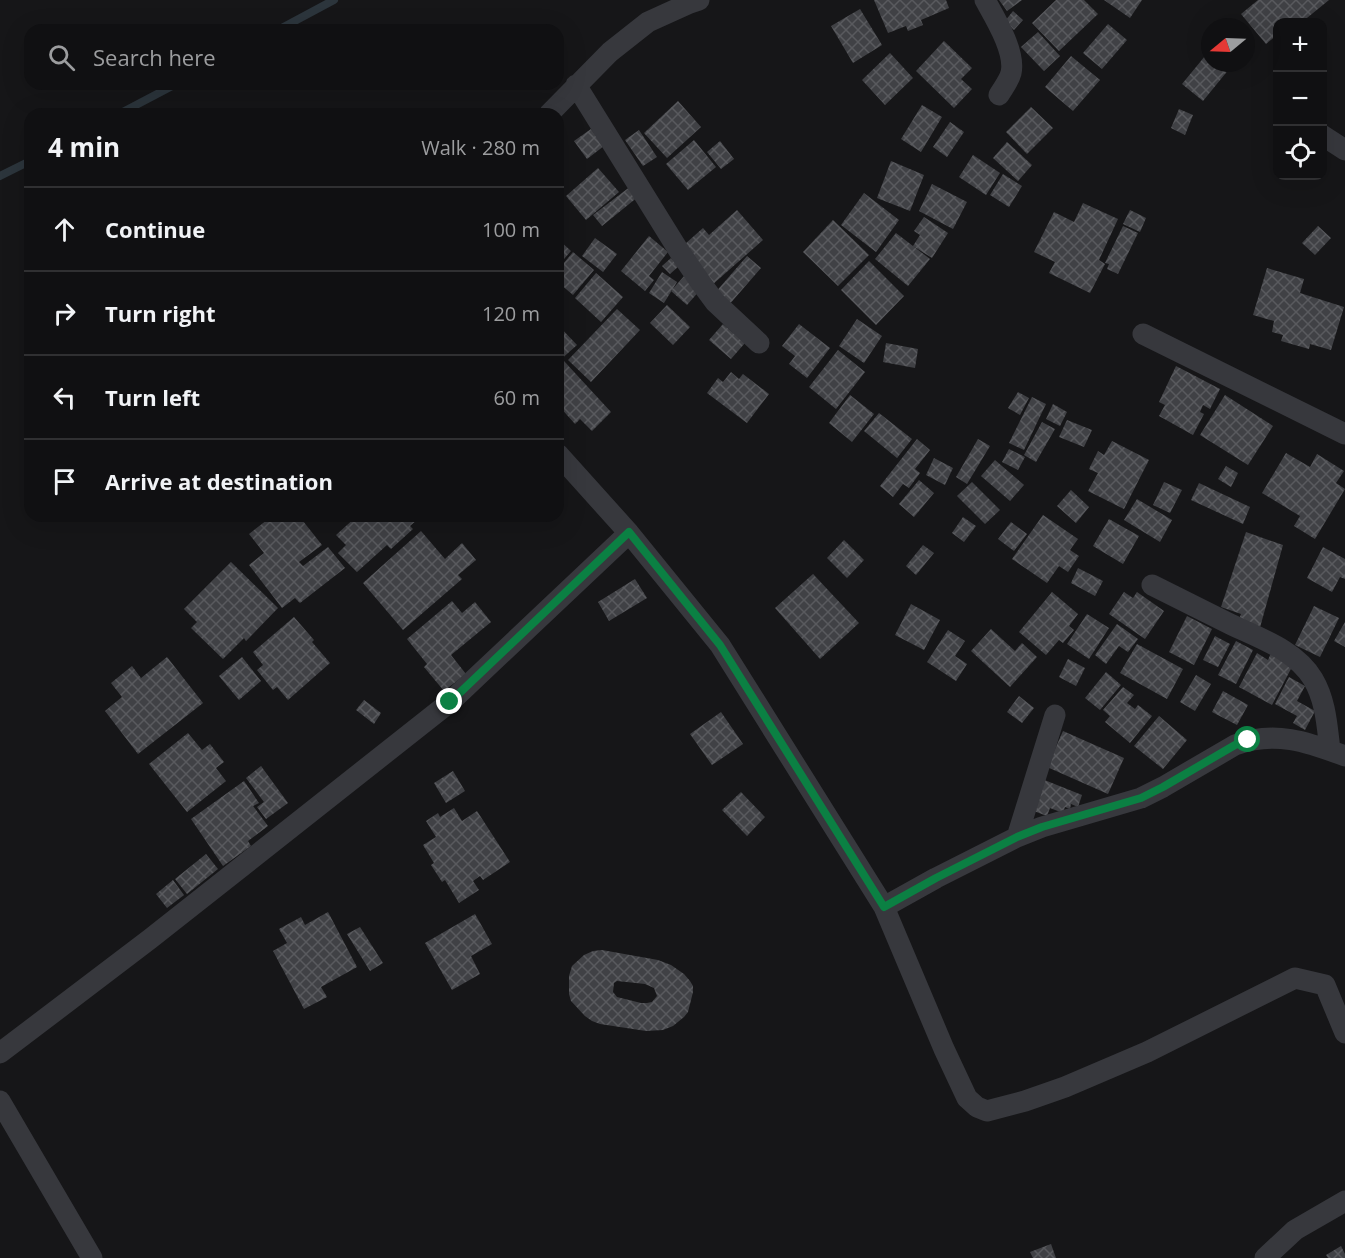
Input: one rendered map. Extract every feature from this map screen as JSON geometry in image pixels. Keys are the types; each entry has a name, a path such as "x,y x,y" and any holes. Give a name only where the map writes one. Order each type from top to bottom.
{"street":[{"path":"555,108 610,52 648,22 699,0"},
{"path":"985,0 1011,56 1011,71 999,95"},
{"path":"576,85 679,251 715,302 759,343"},
{"path":"1327,138 1345,150"},
{"path":"1143,334 1345,434"},
{"path":"564,461 629,532 720,645 884,907 944,1050 967,1098 977,1107 987,1111 1065,1087 1147,1052 1295,978 1325,985 1345,1033"},
{"path":"0,1053 150,939 450,702 629,532"},
{"path":"1152,585 1290,654 1312,678 1323,699 1338,753"},
{"path":"1017,837 1055,715"},
{"path":"884,907 1017,837 1042,827 1141,798 1248,740 1265,737 1284,738 1338,753"},
{"path":"0,1101 92,1258"},
{"path":"1265,1258 1295,1230 1345,1201"}],"building":[{"path":"874,0 946,0 949,8 921,20 923,25 908,31 906,26 888,33"},
{"path":"999,0 1022,0 1007,11"},
{"path":"1056,0 1084,0 1098,14 1059,51 1032,23"},
{"path":"1104,0 1142,0 1130,18"},
{"path":"1258,0 1329,0 1307,18 1273,18 1273,38 1266,44 1255,31 1255,18 1244,18 1241,14"},
{"path":"860,9 882,45 853,63 831,26"},
{"path":"1013,11 1023,20 1014,30 1005,21"},
{"path":"1108,24 1127,40 1102,69 1083,53"},
{"path":"1038,32 1060,56 1044,71 1021,47"},
{"path":"944,41 972,68 961,79 972,89 954,108 916,71"},
{"path":"890,53 913,78 885,105 862,80"},
{"path":"1071,56 1100,80 1073,111 1045,87"},
{"path":"1201,61 1201,72 1227,72 1203,101 1182,84"},
{"path":"678,101 701,127 667,158 644,133"},
{"path":"922,105 942,117 921,152 901,139"},
{"path":"1031,107 1053,128 1027,154 1006,132"},
{"path":"1179,109 1193,115 1185,135 1171,128"},
{"path":"950,122 964,132 947,157 933,147"},
{"path":"591,129 604,146 587,159 574,141"},
{"path":"639,130 657,157 643,166 625,140"},
{"path":"694,140 716,167 688,190 666,164"},
{"path":"720,141 734,159 721,169 707,152"},
{"path":"1007,142 1032,165 1018,181 993,158"},
{"path":"973,155 1000,173 986,195 959,177"},
{"path":"891,161 924,175 910,211 877,198"},
{"path":"598,168 619,192 586,220 566,196"},
{"path":"1003,174 1022,186 1009,207 990,195"},
{"path":"932,184 967,202 953,229 919,211"},
{"path":"631,186 639,196 602,226 593,215"},
{"path":"864,193 899,220 876,252 841,225"},
{"path":"1083,203 1118,219 1099,260 1105,264 1090,293 1049,273 1055,262 1034,252 1054,212 1074,222"},
{"path":"737,210 763,240 712,285 685,244 703,228 709,235"},
{"path":"1130,210 1146,218 1140,232 1123,224"},
{"path":"924,217 948,233 932,258 913,246 920,235 914,231"},
{"path":"833,220 869,255 838,286 803,252"},
{"path":"1123,226 1138,233 1118,274 1107,269 1109,264 1105,263"},
{"path":"1318,226 1331,238 1315,255 1302,243"},
{"path":"896,233 930,259 908,286 875,259"},
{"path":"649,236 668,252 649,276 654,280 645,291 621,271"},
{"path":"595,238 617,254 603,272 582,256"},
{"path":"564,245 571,251 564,259"},
{"path":"573,252 594,270 573,295 564,287 564,263"},
{"path":"747,256 761,268 728,306 714,294"},
{"path":"671,258 679,266 670,274 662,266"},
{"path":"869,261 904,296 876,325 841,290"},
{"path":"1267,268 1304,279 1300,293 1344,307 1331,350 1310,344 1309,349 1281,341 1283,335 1272,332 1274,321 1253,315"},
{"path":"662,272 677,282 664,303 649,293"},
{"path":"596,273 623,297 601,322 575,298"},
{"path":"685,275 701,289 687,305 671,291"},
{"path":"667,305 690,327 673,345 650,323"},
{"path":"617,309 640,330 591,382 568,360"},
{"path":"857,319 882,336 864,363 839,346"},
{"path":"723,324 745,343 731,359 709,340"},
{"path":"799,324 830,348 807,378 789,364 795,356 782,346"},
{"path":"564,331 577,345 564,357"},
{"path":"886,343 918,349 915,368 883,362"},
{"path":"838,350 865,372 836,409 809,387"},
{"path":"564,361 611,412 592,431 580,419 575,424 564,412"},
{"path":"1176,366 1220,389 1210,409 1203,405 1200,412 1204,414 1193,435 1159,416 1165,405 1159,402"},
{"path":"731,372 739,379 743,374 769,394 747,423 707,393 718,378 723,382"},
{"path":"1018,392 1029,398 1020,415 1008,408"},
{"path":"850,395 874,414 852,442 829,423"},
{"path":"1225,395 1273,426 1248,465 1200,435"},
{"path":"1032,397 1046,404 1024,450 1009,443"},
{"path":"1053,404 1067,412 1060,426 1046,419"},
{"path":"879,413 912,439 897,458 864,431"},
{"path":"1067,420 1092,430 1084,447 1059,437"},
{"path":"1042,422 1055,429 1036,462 1024,455"},
{"path":"917,439 930,450 915,469 920,473 909,488 903,484 893,497 880,486"},
{"path":"978,439 990,446 967,484 956,477"},
{"path":"1112,441 1149,460 1124,509 1088,491 1098,473 1089,469 1098,451 1104,455"},
{"path":"1009,449 1025,457 1018,470 1002,462"},
{"path":"1286,453 1310,467 1317,454 1344,471 1336,483 1345,489 1315,539 1294,526 1300,516 1262,493"},
{"path":"934,458 953,468 945,485 926,475"},
{"path":"995,460 1024,485 1010,501 981,476"},
{"path":"1226,466 1238,473 1231,487 1218,479"},
{"path":"919,480 934,493 914,517 899,504"},
{"path":"972,482 1000,510 985,524 957,496"},
{"path":"1164,482 1182,490 1170,513 1153,505"},
{"path":"1199,483 1250,507 1243,524 1191,500"},
{"path":"1071,490 1089,507 1076,523 1057,506"},
{"path":"1137,499 1172,520 1160,542 1124,520"},
{"path":"1043,515 1078,539 1070,550 1079,556 1068,572 1059,566 1047,583 1012,559"},
{"path":"963,517 976,526 964,542 952,533"},
{"path":"1109,519 1139,536 1123,564 1093,546"},
{"path":"264,522 304,522 322,545 299,562 303,566 328,547 345,568 300,603 295,598 282,608 249,565 264,553 249,534"},
{"path":"350,522 415,522 410,526 413,529 391,549 387,545 357,572 338,553 346,545 336,535"},
{"path":"1011,522 1027,534 1014,551 998,539"},
{"path":"421,531 445,559 462,543 476,560 458,575 462,579 403,630 363,583"},
{"path":"1246,532 1283,545 1259,631 1237,625 1241,614 1221,607"},
{"path":"844,540 864,560 847,578 827,558"},
{"path":"923,545 934,553 916,575 906,566"},
{"path":"1323,547 1345,559 1345,579 1340,577 1332,592 1307,578"},
{"path":"231,562 278,608 246,641 244,638 223,659 191,628 197,622 184,609"},
{"path":"1078,568 1103,581 1095,596 1071,583"},
{"path":"813,574 859,623 820,659 775,608"},
{"path":"635,579 647,598 609,621 598,602"},
{"path":"1052,592 1078,614 1069,626 1074,630 1063,643 1059,640 1046,655 1019,632"},
{"path":"1124,592 1133,598 1137,592 1164,611 1145,639 1109,614"},
{"path":"452,601 462,613 475,602 491,622 451,655 466,674 444,691 424,667 427,664 407,639"},
{"path":"911,604 940,620 924,650 895,635"},
{"path":"1314,606 1339,618 1320,657 1295,645"},
{"path":"1087,614 1109,628 1089,659 1067,644"},
{"path":"1187,616 1212,629 1194,665 1169,652"},
{"path":"294,617 330,663 288,700 277,687 273,690 257,670 263,665 253,652"},
{"path":"1345,622 1345,647 1334,641"},
{"path":"1117,624 1138,639 1128,652 1119,646 1106,664 1095,655"},
{"path":"991,629 1015,651 1022,643 1037,657 1010,687 971,651"},
{"path":"948,630 965,641 955,656 967,664 956,681 927,662"},
{"path":"1215,636 1230,644 1218,667 1203,660"},
{"path":"1236,641 1253,650 1236,684 1218,675"},
{"path":"1137,644 1183,669 1167,699 1120,673"},
{"path":"1257,653 1268,660 1271,653 1293,665 1272,705 1239,687"},
{"path":"167,657 203,703 138,754 105,711 122,697 111,683 132,666 141,678"},
{"path":"242,657 261,681 239,700 219,676"},
{"path":"1068,659 1085,668 1076,686 1059,677"},
{"path":"1106,672 1121,685 1100,710 1085,698"},
{"path":"1196,675 1211,684 1195,711 1180,702"},
{"path":"1289,677 1305,686 1297,701 1315,711 1305,730 1293,723 1297,716 1275,704"},
{"path":"1123,687 1134,695 1127,703 1135,709 1138,705 1152,716 1130,743 1105,722 1110,716 1103,710"},
{"path":"1223,691 1248,705 1237,725 1212,712"},
{"path":"1019,696 1034,708 1022,723 1007,712"},
{"path":"364,700 381,713 374,724 356,710"},
{"path":"721,712 743,744 712,765 690,734"},
{"path":"1159,716 1187,740 1163,769 1134,746"},
{"path":"1063,731 1124,758 1108,794 1047,767"},
{"path":"188,733 202,750 210,744 224,762 216,768 226,781 187,812 149,764"},
{"path":"261,766 288,803 266,819 257,807 264,802 246,778"},
{"path":"453,771 465,791 446,803 434,783"},
{"path":"1042,779 1082,795 1078,807 1071,804 1070,809 1065,807 1063,813 1050,808 1047,816 1031,810"},
{"path":"244,781 259,803 253,806 268,826 248,841 251,846 223,866 191,819"},
{"path":"741,792 765,817 747,836 722,810"},
{"path":"454,808 462,821 477,811 510,862 483,880 480,876 473,881 479,890 459,903 445,880 442,882 431,865 434,863 423,845 436,837 426,821 438,813 440,817"},
{"path":"206,854 218,869 187,894 175,879"},
{"path":"173,880 184,895 167,908 156,894"},
{"path":"328,912 357,967 321,987 327,997 304,1009 273,951 287,943 279,929 301,917 305,925"},
{"path":"475,914 492,944 471,956 480,974 452,990 425,943"},
{"path":"360,927 383,963 370,971 347,934"},
{"path":"602,950 658,960 671,965 684,974 693,986 688,1012 673,1026 663,1030 646,1031 592,1021 571,1001 569,976 572,966 584,955","holes":["617,981 645,984 654,988 657,996 652,1002 641,1003 617,997 613,992 614,983"]},
{"path":"1051,1244 1056,1258 1033,1258 1030,1252"},
{"path":"1341,1246 1345,1258 1328,1258 1326,1255"}],"waterway":[{"path":"289,24 334,0"},
{"path":"130,108 165,90"},
{"path":"0,176 24,164"}],"route":[{"path":"450,702 629,532 720,645 884,907 1017,837 1042,827 1141,798 1248,740"}]}
